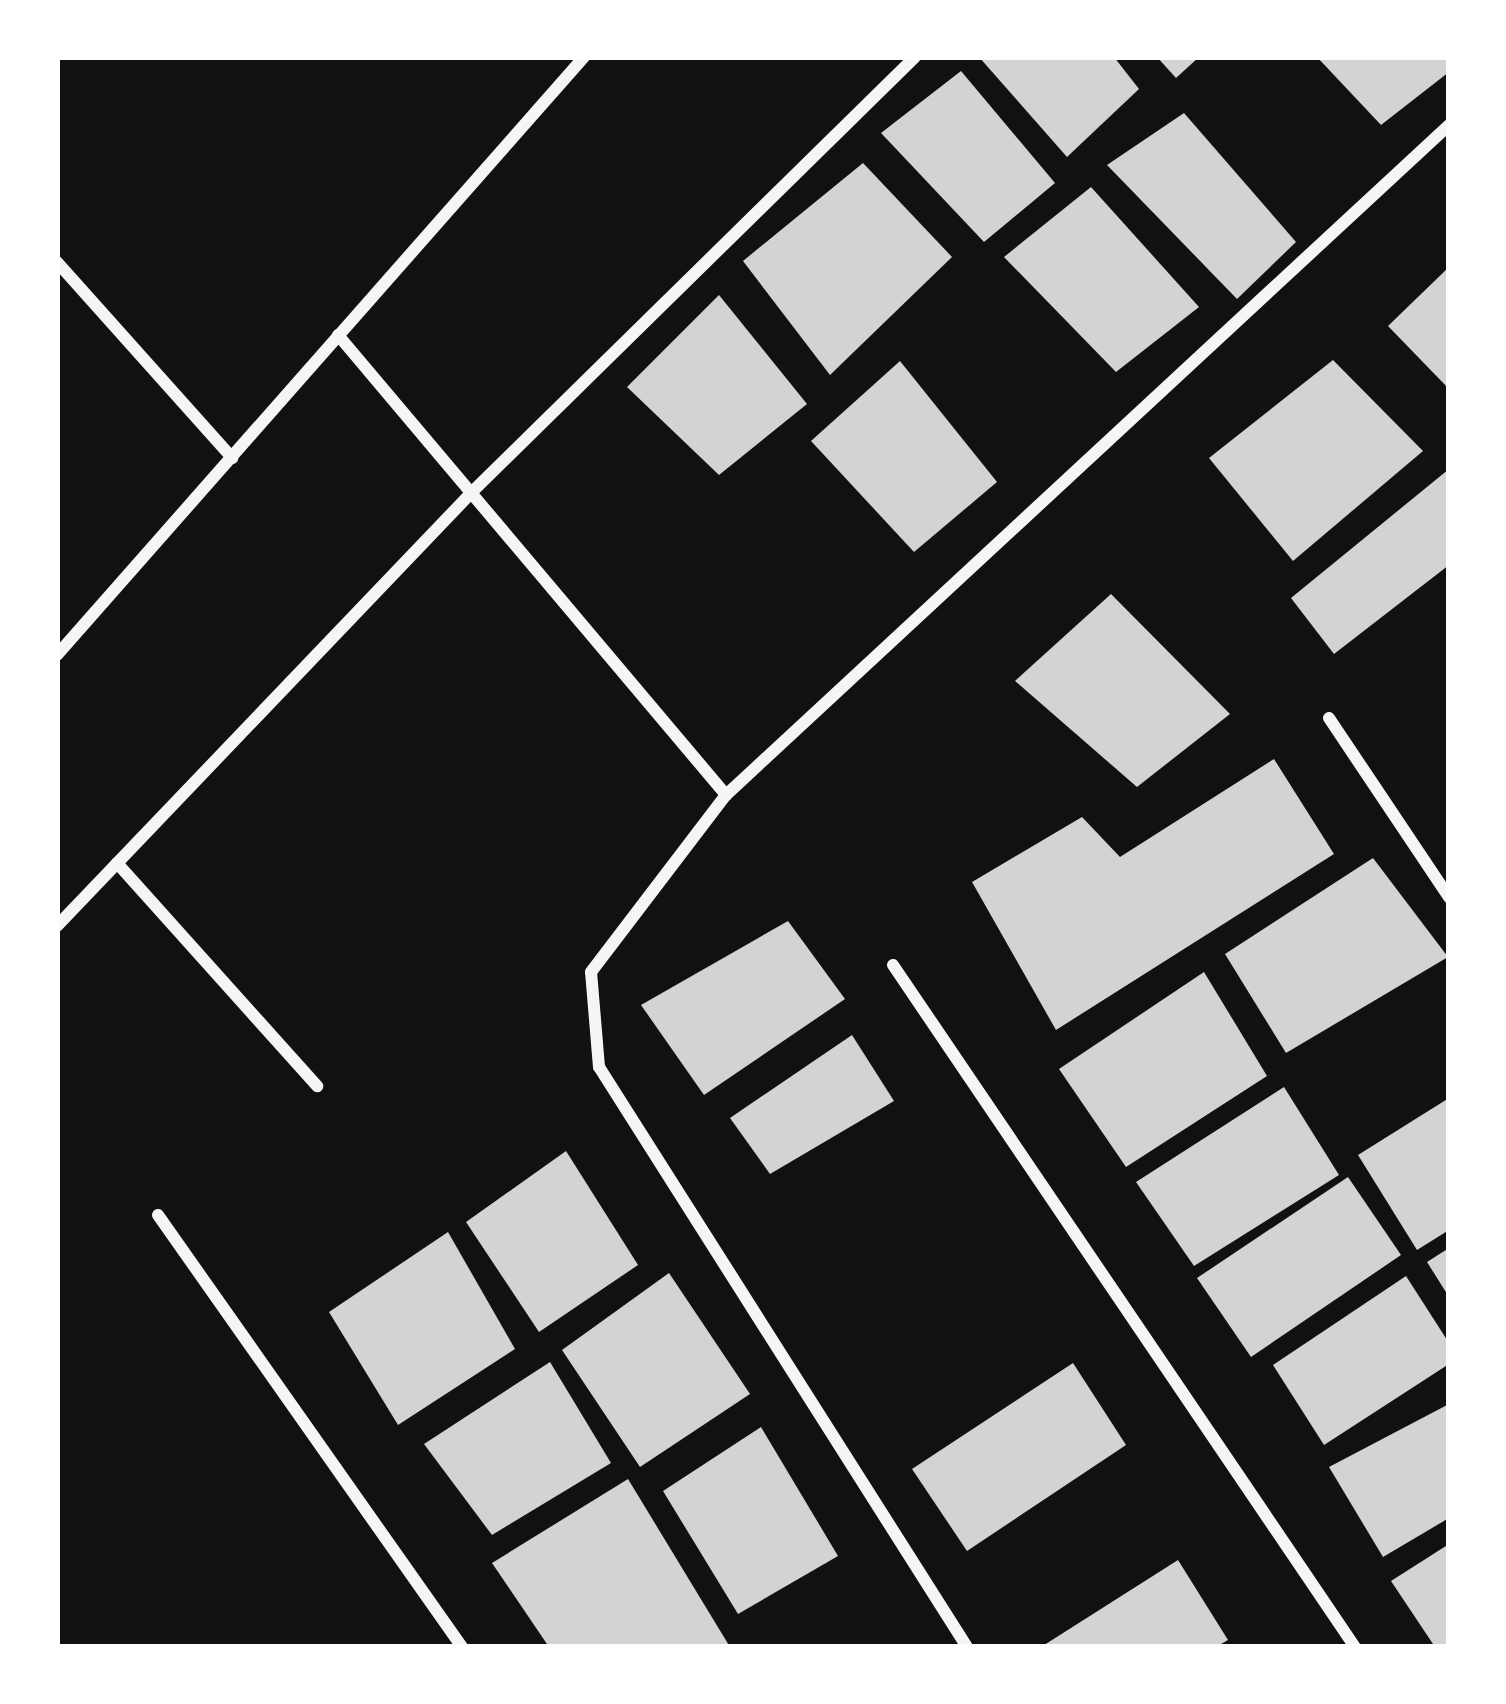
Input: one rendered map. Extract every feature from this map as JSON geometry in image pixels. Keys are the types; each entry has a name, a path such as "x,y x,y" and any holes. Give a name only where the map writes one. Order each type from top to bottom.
{"street":[{"path":"57,655 584,57"},
{"path":"57,926 472,492 915,57"},
{"path":"967,1647 599,1066 591,972 726,795 1449,125"},
{"path":"57,262 232,458"},
{"path":"338,335 726,795"},
{"path":"1330,718 1449,897"},
{"path":"117,863 316,1086"},
{"path":"893,965 1355,1647"},
{"path":"158,1215 463,1647"}],"building":[{"path":"979,57 1114,57 1139,89 1067,157"},
{"path":"1157,57 1199,57 1176,78"},
{"path":"1317,57 1449,57 1449,72 1381,125"},
{"path":"961,71 1055,183 984,242 881,133"},
{"path":"1184,113 1296,242 1237,299 1107,165"},
{"path":"863,163 952,257 830,375 743,261"},
{"path":"1091,187 1199,307 1116,372 1004,257"},
{"path":"1449,267 1449,389 1388,326"},
{"path":"719,295 807,404 719,475 627,387"},
{"path":"1333,360 1423,451 1293,561 1209,458"},
{"path":"900,361 997,482 914,552 811,441"},
{"path":"1449,469 1449,565 1334,654 1291,598"},
{"path":"1111,594 1230,714 1137,787 1015,681"},
{"path":"1274,759 1334,854 1056,1030 972,882 1082,817 1120,857"},
{"path":"1373,858 1448,957 1286,1053 1225,954"},
{"path":"788,921 845,999 704,1095 641,1005"},
{"path":"1204,972 1267,1076 1126,1167 1059,1069"},
{"path":"852,1035 894,1101 770,1174 730,1118"},
{"path":"1284,1087 1339,1175 1194,1266 1136,1182"},
{"path":"1449,1098 1449,1230 1417,1250 1358,1155"},
{"path":"566,1151 638,1265 539,1332 466,1222"},
{"path":"1348,1177 1401,1255 1251,1357 1197,1278"},
{"path":"448,1232 515,1349 398,1425 329,1312"},
{"path":"1449,1248 1449,1297 1427,1262"},
{"path":"669,1273 750,1394 640,1467 562,1350"},
{"path":"1406,1276 1449,1343 1449,1364 1324,1445 1273,1365"},
{"path":"550,1362 611,1463 492,1535 424,1444"},
{"path":"1073,1363 1126,1445 967,1551 912,1469"},
{"path":"1449,1404 1449,1518 1383,1557 1329,1467"},
{"path":"761,1427 838,1556 738,1614 663,1491"},
{"path":"628,1479 730,1647 549,1647 492,1563"},
{"path":"1449,1544 1449,1647 1435,1647 1391,1581"},
{"path":"1178,1560 1228,1640 1216,1647 1041,1647"}]}
